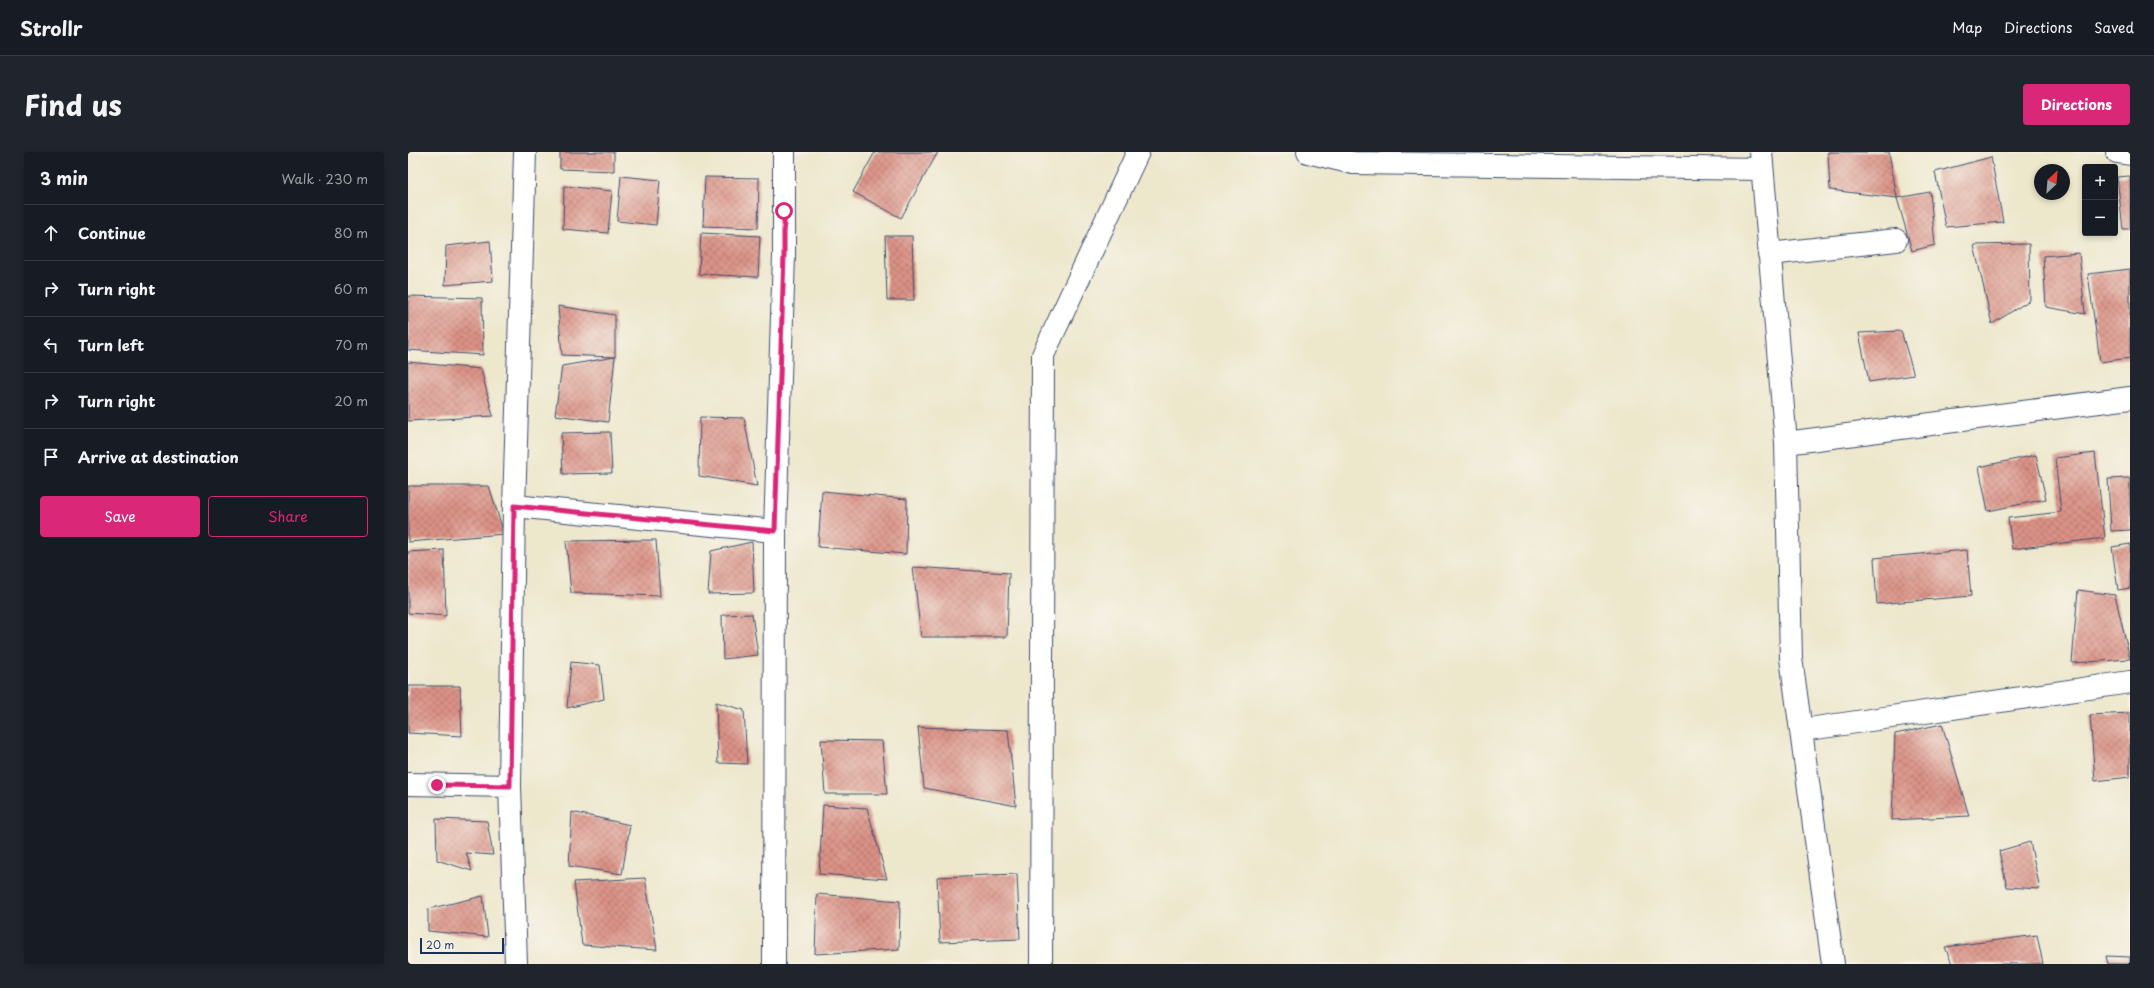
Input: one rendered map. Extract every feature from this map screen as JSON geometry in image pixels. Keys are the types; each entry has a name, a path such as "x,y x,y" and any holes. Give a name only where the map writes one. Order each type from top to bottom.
{"street":[{"path":"516,964 510,786 514,506 526,152"},
{"path":"774,964 775,531 784,255 784,152"},
{"path":"1041,964 1043,355 1138,152"},
{"path":"1308,152 1353,163 1761,160 1786,443 1791,658 1833,964"},
{"path":"2117,152 2130,154"},
{"path":"1769,254 1896,240"},
{"path":"1786,443 2130,398"},
{"path":"514,506 775,531"},
{"path":"1802,730 2130,682"},
{"path":"408,784 510,786"}],"building":[{"path":"560,152 614,152 614,171 560,169"},
{"path":"875,152 938,152 901,218 853,192"},
{"path":"1828,152 1889,152 1897,198 1830,190"},
{"path":"1991,157 2003,222 1946,227 1935,172"},
{"path":"621,176 660,180 656,225 617,221"},
{"path":"2130,176 2130,229 2123,229 2118,177"},
{"path":"705,177 759,178 758,228 703,226"},
{"path":"564,186 612,191 608,233 563,229"},
{"path":"1930,192 1935,245 1912,251 1897,198"},
{"path":"701,233 760,236 758,277 699,274"},
{"path":"885,236 912,236 914,300 887,300"},
{"path":"490,241 493,281 445,285 446,246"},
{"path":"2029,244 2030,300 1992,324 1974,245"},
{"path":"2079,253 2085,314 2046,307 2043,256"},
{"path":"2130,269 2130,358 2100,362 2088,274"},
{"path":"408,296 482,298 483,355 408,350"},
{"path":"558,306 615,315 615,357 562,355"},
{"path":"1901,331 1914,375 1869,382 1859,333"},
{"path":"615,357 608,422 555,415 562,366"},
{"path":"408,362 481,369 493,416 408,421"},
{"path":"700,417 744,418 757,486 699,476"},
{"path":"610,432 612,473 563,474 561,433"},
{"path":"2095,453 2105,538 2012,549 2008,518 2061,512 2055,458"},
{"path":"2036,455 2046,499 1988,511 1979,467"},
{"path":"2130,478 2130,530 2111,531 2108,479"},
{"path":"408,486 489,486 504,534 408,542"},
{"path":"822,491 907,499 906,554 818,547"},
{"path":"656,540 660,596 571,593 566,541"},
{"path":"752,542 754,593 708,594 711,551"},
{"path":"2130,544 2130,588 2118,590 2112,547"},
{"path":"444,550 446,616 408,613 408,552"},
{"path":"1967,550 1971,596 1877,604 1874,558"},
{"path":"913,567 1009,573 1007,637 921,637"},
{"path":"2078,590 2115,595 2130,659 2072,663"},
{"path":"752,614 758,655 723,659 722,615"},
{"path":"571,662 600,665 604,699 567,708"},
{"path":"408,686 460,686 462,736 408,733"},
{"path":"716,702 744,710 747,764 718,763"},
{"path":"2130,713 2130,777 2095,781 2090,715"},
{"path":"1942,724 1969,816 1892,820 1895,734"},
{"path":"918,727 1008,730 1016,806 924,788"},
{"path":"821,740 882,741 887,794 825,794"},
{"path":"823,805 867,808 887,879 819,874"},
{"path":"572,812 630,825 622,874 569,866"},
{"path":"436,819 487,821 493,855 466,853 472,871 437,860"},
{"path":"2030,842 2040,889 2007,887 1999,851"},
{"path":"1017,874 1020,939 940,942 937,877"},
{"path":"645,878 657,950 582,945 574,882"},
{"path":"817,894 900,901 899,949 815,954"},
{"path":"483,896 488,937 428,931 428,909"},
{"path":"2037,935 2043,964 1952,964 1945,947"},
{"path":"2106,956 2130,957 2130,964 2108,964"}],"route":[{"path":"437,785 510,786 514,506 775,531 784,255 784,211"}]}
